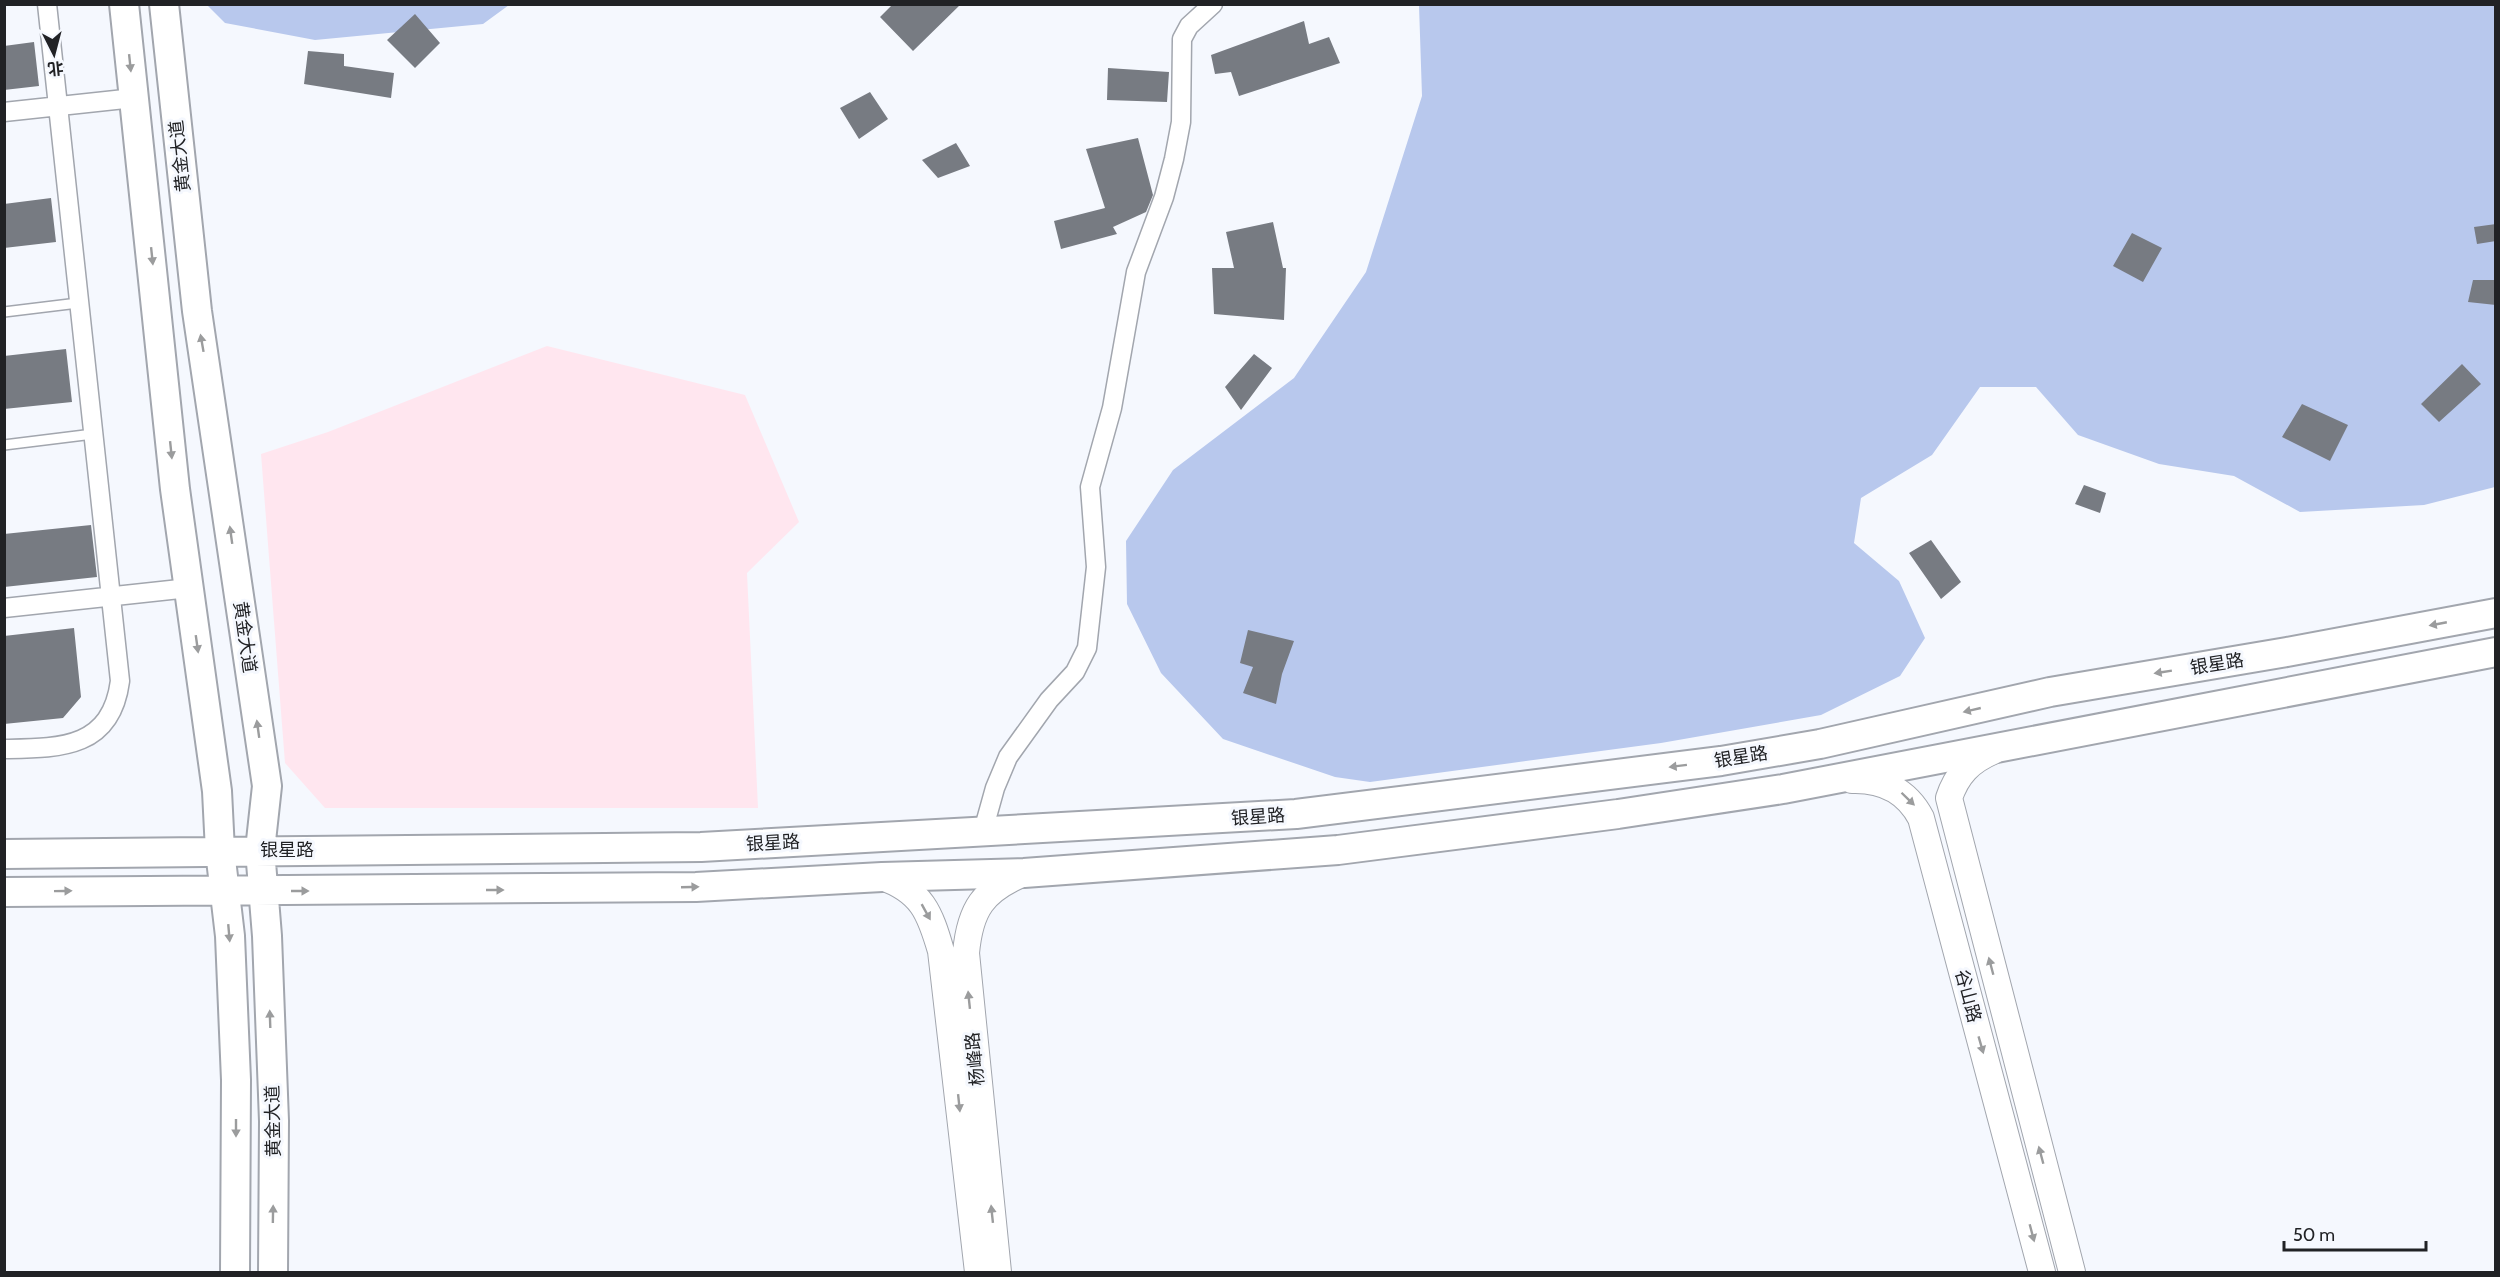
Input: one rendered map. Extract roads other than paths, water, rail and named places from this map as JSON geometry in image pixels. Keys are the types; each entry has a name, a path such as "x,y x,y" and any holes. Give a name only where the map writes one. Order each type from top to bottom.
{"main road":[{"name":"黄金大道","path":"124,4 176,489 217,791 220,851 230,936 236,1080 235,1272"},
{"name":"黄金大道","path":"164,4 196,311 267,786 260,850 274,1121 273,1272"},
{"name":"银星路","path":"4,854 690,847 1296,814 1721,761 1820,744 2050,692 2496,613"},
{"name":"银星路","path":"4,892 593,889 882,876 1024,873 1338,850 1618,814 1834,780 2496,652"},
{"name":"谷山路","path":"2005,746 1975,759 1963,770 1954,782 1949,798 2072,1272"},
{"name":"谷山路","path":"1834,780 1861,779 1890,786 1914,804 1921,818 2042,1272"},
{"name":"杨峰路","path":"998,1272 966,953 968,933 983,898 1001,884 1024,873"},
{"name":"杨峰路","path":"882,876 901,883 923,904 933,923 941,951 978,1272"}],"street":[{"path":"4,749 50,749 73,744 92,736 105,721 117,701 120,681 47,4"},
{"path":"983,831 995,788 1008,757 1049,700 1075,672 1087,648 1096,567 1090,487 1112,408 1136,272 1164,197 1174,159 1181,122 1182,39 1189,26 1214,4"},
{"path":"4,112 134,98"},
{"path":"4,608 189,588"}],"lane":[{"path":"4,312 78,303"},
{"path":"4,445 93,434"}]}
